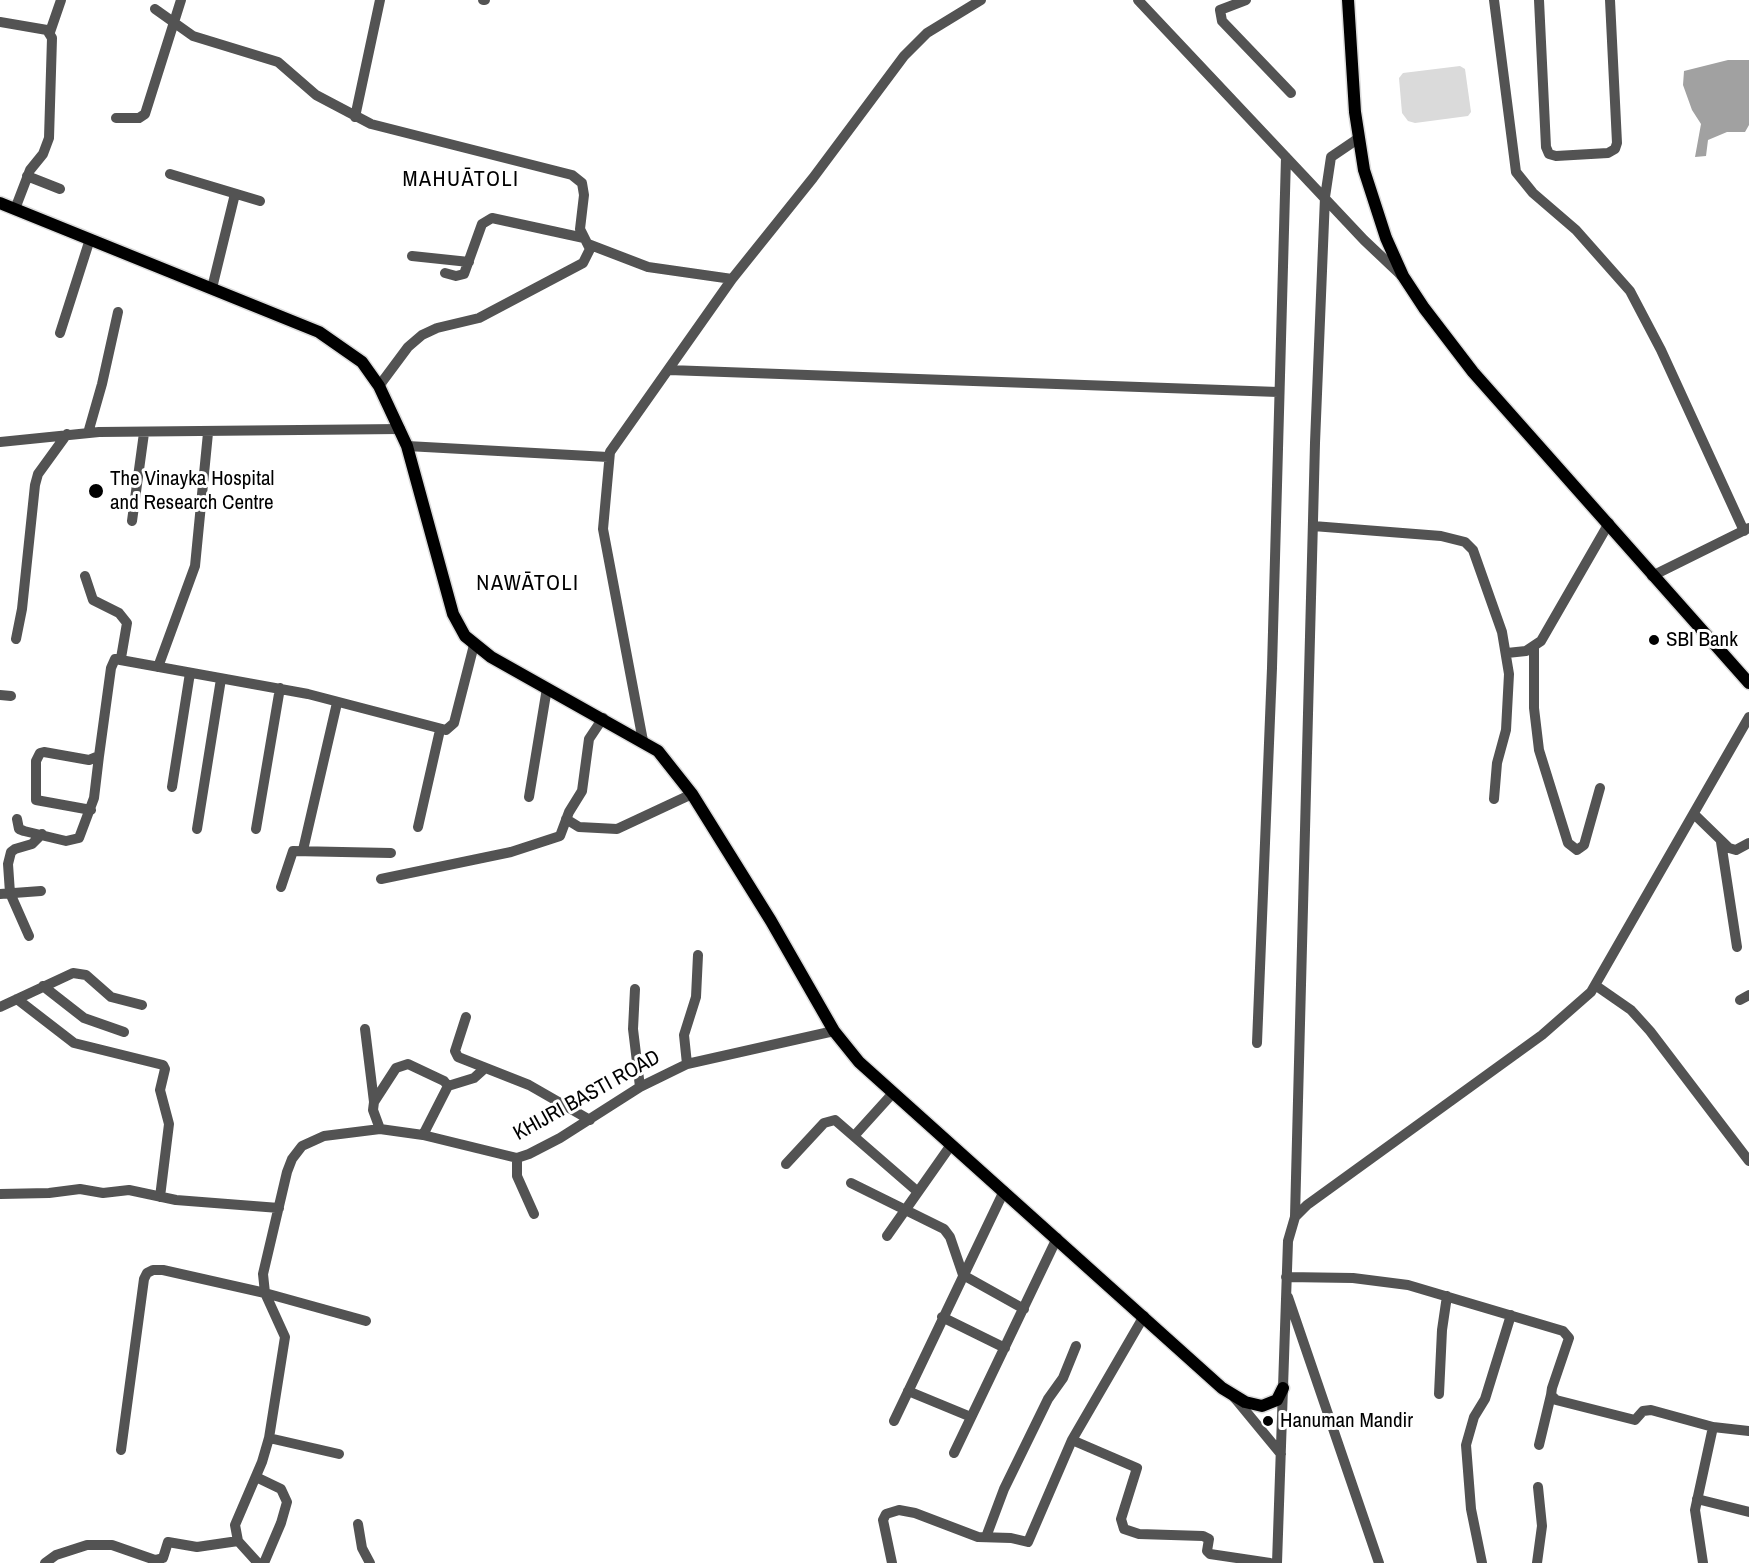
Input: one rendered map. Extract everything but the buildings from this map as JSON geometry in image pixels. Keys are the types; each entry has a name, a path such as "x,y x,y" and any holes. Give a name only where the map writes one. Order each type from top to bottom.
{"main road":[{"path":"1348,0 1359,138 1373,200 1403,276 1424,308 1473,372 1749,683"},
{"path":"0,203 319,332 362,362 379,386 400,429 453,614 465,636 474,645 658,751 692,794 771,921 834,1031 859,1062 1234,1396 1262,1406 1277,1400 1283,1388"}],"street":[{"path":"15,209 27,176 33,164 43,154 49,138 50,32 61,0"},
{"path":"116,118 133,119 145,114 182,0"},
{"path":"354,117 380,0"},
{"path":"643,741 603,529 608,457 615,442 669,370 732,279 916,42 981,0"},
{"path":"1138,0 1364,240 1403,276"},
{"path":"1246,0 1228,2 1220,10 1221,21 1291,93"},
{"path":"1494,0 1516,172 1521,181 1576,230 1630,291 1661,350 1747,530 1652,576"},
{"path":"1539,0 1546,147 1549,154 1556,156 1608,153 1615,149 1617,142 1610,0"},
{"path":"155,9 194,36 278,62 316,95 354,117 416,136 578,178 584,189 580,229 589,253 577,268 479,318 437,328 422,335 408,347 379,386"},
{"path":"0,22 50,32"},
{"path":"1277,1563 1286,1277 1288,1241 1295,1217 1324,197 1331,157 1359,138"},
{"path":"1257,1043 1272,668 1286,157"},
{"path":"170,174 260,201"},
{"path":"27,176 60,189"},
{"path":"212,288 235,194"},
{"path":"445,273 460,276 464,274 482,224 492,218 586,241 648,267 732,279"},
{"path":"60,333 90,239"},
{"path":"412,256 469,261"},
{"path":"88,433 118,312"},
{"path":"669,370 1278,392"},
{"path":"0,442 88,433 400,429"},
{"path":"132,521 144,433"},
{"path":"158,667 195,566 208,433"},
{"path":"16,639 22,609 35,484 44,466 67,434"},
{"path":"406,446 608,457"},
{"path":"1600,788 1584,845 1577,850 1568,843 1539,750 1534,708 1534,648 1550,628 1609,524"},
{"path":"1313,526 1441,536 1465,542 1479,561 1507,653 1509,674 1506,730 1497,763 1494,799"},
{"path":"85,576 93,600 119,613 127,622 121,658"},
{"path":"17,819 19,829 76,841 91,810 111,668 115,659 121,658 221,679 280,688 440,730 451,728 454,723 474,645"},
{"path":"1507,653 1534,648"},
{"path":"172,787 190,673"},
{"path":"197,829 221,679"},
{"path":"256,829 280,688"},
{"path":"530,797 548,688"},
{"path":"303,850 337,703"},
{"path":"1295,1217 1542,1035 1576,1007 1595,985 1749,717"},
{"path":"381,879 511,852 554,840 564,831 566,819 582,791 589,739 603,718"},
{"path":"418,827 440,730"},
{"path":"91,810 36,800 36,761 40,753 44,752 89,760 99,756"},
{"path":"566,819 579,827 617,829 692,794"},
{"path":"1694,814 1721,842 1736,850 1749,843"},
{"path":"29,936 5,893 8,864 11,852 32,844 42,834"},
{"path":"1721,842 1737,947"},
{"path":"280,887 291,854 303,850 391,853"},
{"path":"5,893 40,891"},
{"path":"687,1064 684,1035 696,997 698,955"},
{"path":"0,1007 65,975 80,973 93,980 111,997 142,1005"},
{"path":"1595,985 1631,1010 1650,1031 1749,1161"},
{"path":"43,986 84,1018 124,1032"},
{"path":"635,989 633,1029 640,1087"},
{"path":"17,999 74,1043 163,1065 165,1069 160,1090 169,1124 160,1197"},
{"path":"466,1017 456,1055 484,1069 529,1085 590,1120"},
{"path":"365,1029 373,1110 380,1129"},
{"name":"KHIJRI BASTI ROAD","path":"238,1541 235,1530 237,1517 256,1477 269,1438 285,1337 265,1293 265,1258 292,1158 302,1146 324,1136 380,1129 423,1135 517,1158 529,1154 590,1120 640,1087 687,1064 834,1031"},
{"path":"374,1102 396,1068 404,1064 444,1081 448,1086"},
{"path":"423,1135 448,1086 474,1078 484,1069"},
{"path":"855,1136 893,1093"},
{"path":"786,1164 829,1120 840,1122 918,1192"},
{"path":"887,1236 951,1145"},
{"path":"517,1158 517,1176 534,1214"},
{"path":"851,1182 944,1229 950,1237 963,1275 1023,1309"},
{"path":"0,1194 49,1193 80,1189 103,1193 129,1190 160,1197 279,1208"},
{"path":"894,1420 1004,1191"},
{"path":"954,1453 1057,1238"},
{"path":"121,1450 144,1280 147,1273 153,1270 163,1270 265,1293 366,1321"},
{"path":"1286,1277 1389,1281 1447,1296 1568,1334 1569,1343 1555,1376 1539,1445"},
{"path":"1286,1292 1379,1563"},
{"path":"1439,1394 1442,1330 1447,1296"},
{"path":"892,1563 883,1520 892,1511 915,1513 966,1533 1028,1542 1072,1440 1144,1316"},
{"path":"1482,1563 1472,1509 1466,1445 1474,1417 1485,1399 1511,1316"},
{"path":"942,1317 1005,1348"},
{"path":"986,1537 1004,1489 1048,1399 1063,1378 1076,1346"},
{"path":"908,1391 971,1418"},
{"path":"1551,1395 1561,1402 1633,1420 1638,1419 1642,1411 1651,1410 1713,1427 1749,1431"},
{"path":"1234,1396 1281,1454"},
{"path":"1703,1563 1695,1514 1713,1427"},
{"path":"269,1438 339,1454"},
{"path":"1072,1440 1137,1467 1121,1519 1121,1526 1124,1529 1138,1534 1203,1536 1209,1539 1207,1551 1210,1554 1270,1563"},
{"path":"256,1477 281,1489 287,1502 264,1563"},
{"path":"1538,1487 1542,1526 1538,1563"},
{"path":"1697,1499 1749,1512"},
{"path":"358,1524 362,1548 370,1563"},
{"path":"45,1563 56,1555 87,1545 112,1545 155,1560 163,1558 168,1542 197,1547 238,1541 258,1563"}],"shaded area":[{"path":"1728,60 1749,60 1749,125 1745,132 1727,132 1708,140 1706,156 1695,157 1701,124 1692,110 1683,85 1684,71"},
{"path":"1460,66 1465,69 1471,112 1468,116 1415,123 1408,121 1402,113 1399,78 1403,73"}],"place":[{"name":"The Vinayka Hospital and Research Centre","path":"96,491"},
{"name":"SBI Bank","path":"1654,640"},
{"name":"Hanuman Mandir","path":"1268,1421"}],"district":[{"name":"MAHUĀTOLI","path":"461,180"},
{"name":"NAWĀTOLI","path":"528,584"}]}
